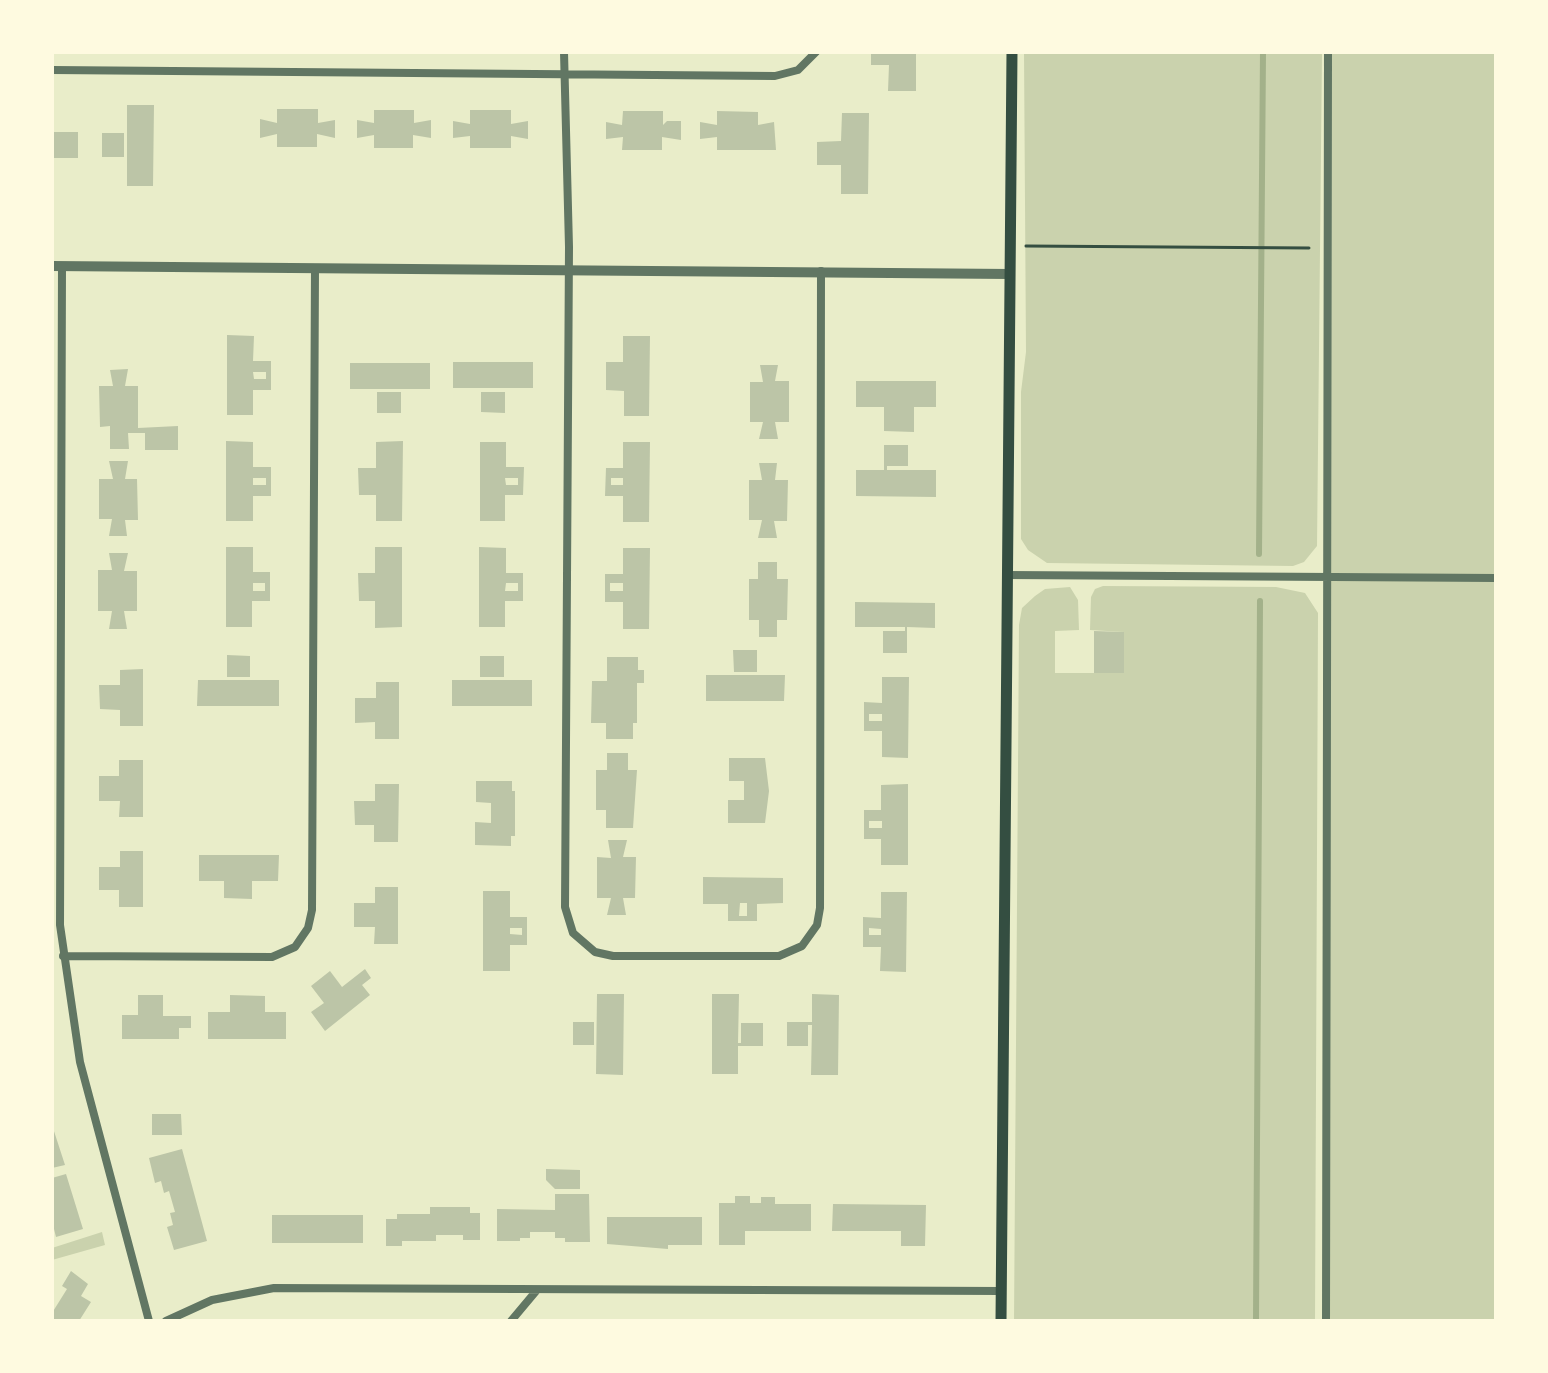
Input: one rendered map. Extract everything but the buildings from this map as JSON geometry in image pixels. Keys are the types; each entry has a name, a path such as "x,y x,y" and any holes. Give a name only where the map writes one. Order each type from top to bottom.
{"main road":[{"path":"1001,1321 1012,52"}],"street":[{"path":"564,52 568,270 565,907 573,933 592,951 613,956 771,956 795,951 811,935 820,908 821,271"},
{"path":"1326,1321 1328,52"},
{"path":"52,70 775,76 798,70 815,53"},
{"path":"149,1321 80,1062 63,956 59,894 57,266 1010,274"},
{"path":"63,956 272,957 288,952 306,933 312,910 315,268"},
{"path":"1007,575 1496,578"},
{"path":"166,1321 212,1300 274,1288 1001,1291"},
{"path":"511,1321 537,1290"}],"path":[{"path":"1026,246 1309,248"}],"green space":[{"path":"1024,52 1322,52 1317,546 1304,562 1293,566 1047,563 1028,550 1021,539 1021,392 1026,352"},
{"path":"1328,52 1496,52 1496,1321 1326,1321"},
{"path":"1103,586 1276,587 1305,593 1318,613 1315,1321 1014,1321 1019,625 1022,608 1035,596 1045,589 1070,587 1078,600 1079,630 1055,631 1055,673 1123,673 1124,632 1090,630 1091,597 1095,589"},
{"path":"102,1232 105,1245 52,1260 52,1248"}],"waterway":[{"path":"1259,554 1263,52"},
{"path":"1256,1321 1260,601"}]}
